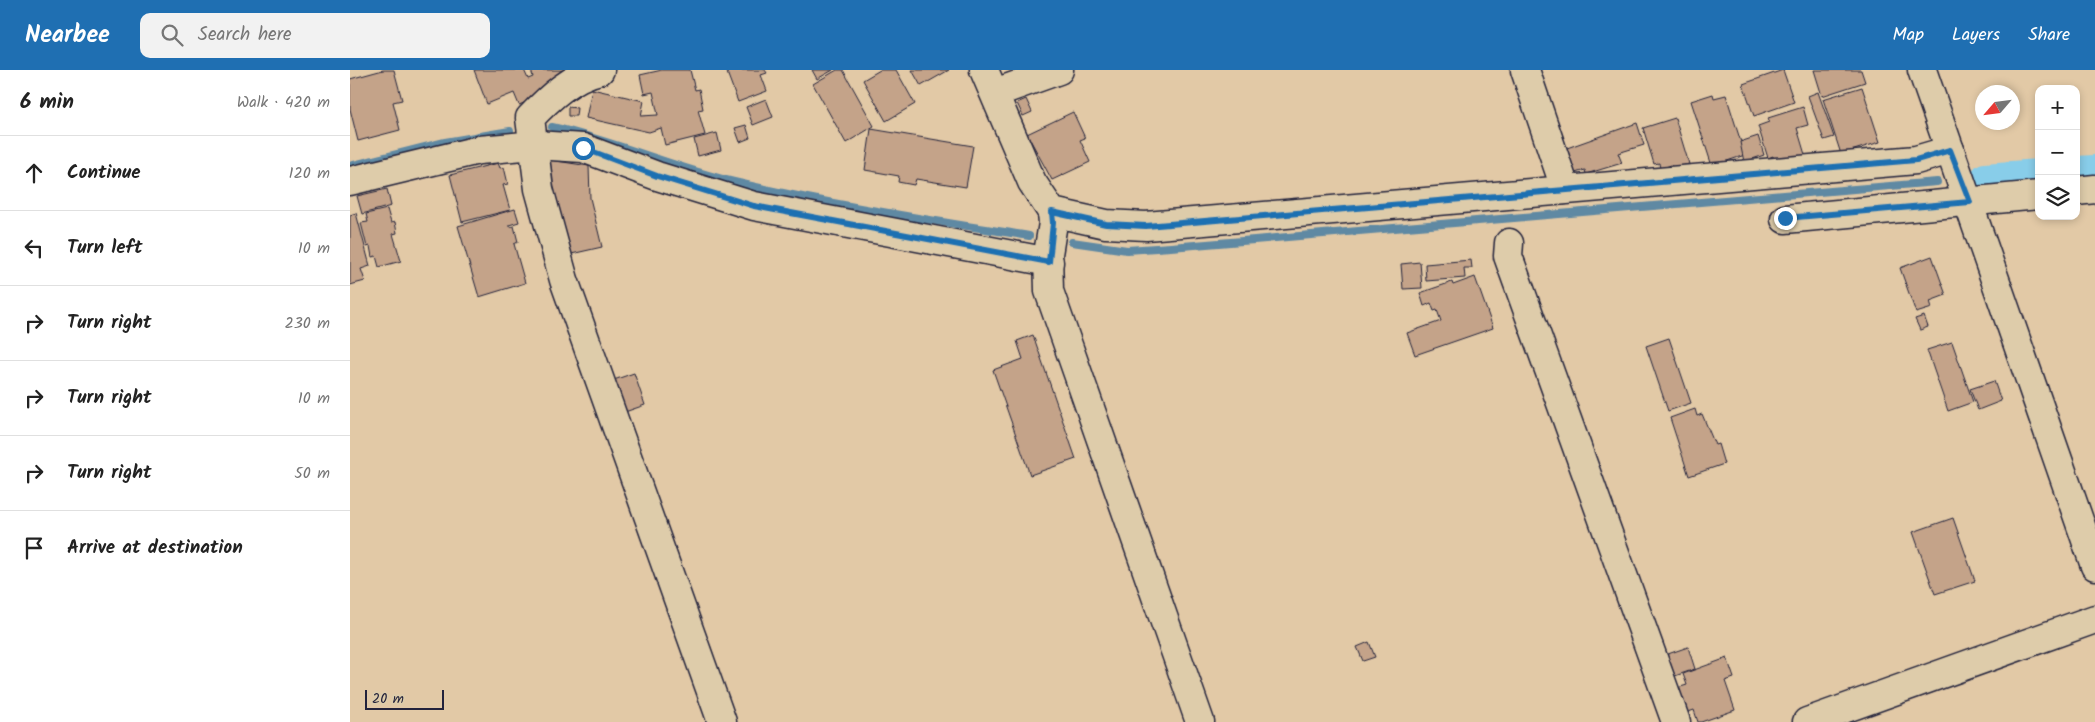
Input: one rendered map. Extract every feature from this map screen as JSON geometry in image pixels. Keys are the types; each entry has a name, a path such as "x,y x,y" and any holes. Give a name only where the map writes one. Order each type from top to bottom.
{"street":[{"path":"600,70 592,72 551,96 530,118 535,145 539,189 564,280 722,722"},
{"path":"1059,70 990,82 1032,182 1052,212 1049,291 1200,722"},
{"path":"1525,70 1562,179 1563,190"},
{"path":"1922,70 1970,202 2095,566"},
{"path":"350,181 479,150 535,145 583,148 657,176 754,206 1049,262"},
{"path":"1052,212 1106,224 1146,226 1916,160 1950,150"},
{"path":"2080,191 2095,189"},
{"path":"1785,218 2035,195"},
{"path":"1509,244 1508,256 1676,722"},
{"path":"1807,722 2095,619"}],"building":[{"path":"383,70 394,70 402,100 393,102 400,130 358,141 350,109 350,79"},
{"path":"474,70 524,70 528,79 533,77 531,70 573,70 574,74 543,86 545,94 519,105 514,93 487,104"},
{"path":"662,70 690,70 695,90 699,89 703,109 698,110 705,135 665,145 661,128 649,132 586,118 592,89 644,101 641,116 658,115 653,92 644,94 640,75"},
{"path":"726,70 765,70 767,73 761,75 767,91 738,102"},
{"path":"812,70 833,70 817,79"},
{"path":"837,70 843,70 874,126 846,143 813,84"},
{"path":"880,70 896,70 915,104 886,121 863,80"},
{"path":"912,70 949,70 921,86"},
{"path":"1783,70 1794,102 1754,116 1743,84"},
{"path":"1814,70 1861,70 1865,82 1822,96"},
{"path":"1862,87 1880,142 1841,154 1823,99"},
{"path":"1818,92 1834,137 1824,140 1808,96"},
{"path":"1713,94 1714,98 1726,95 1745,155 1712,166 1691,101"},
{"path":"766,99 773,117 753,125 746,107"},
{"path":"1026,99 1032,112 1023,116 1017,103"},
{"path":"568,107 577,108 576,116 568,116"},
{"path":"1803,107 1808,125 1797,128 1806,158 1774,161 1773,156 1768,158 1758,126 1769,122 1768,118"},
{"path":"1073,112 1085,138 1080,140 1090,162 1052,180 1027,134"},
{"path":"1675,118 1689,164 1672,168 1671,165 1660,169 1659,163 1654,164 1643,128"},
{"path":"1637,123 1644,145 1618,153 1622,163 1586,174 1585,170 1575,173 1567,148"},
{"path":"746,125 750,138 740,142 735,128"},
{"path":"871,129 973,146 966,187 916,179 914,185 898,182 899,176 865,170"},
{"path":"717,133 721,150 698,156 694,139"},
{"path":"1758,136 1764,155 1744,162 1740,142"},
{"path":"550,160 589,166 590,198 602,247 567,255 553,189"},
{"path":"498,163 500,168 504,167 508,184 503,185 510,210 462,222 450,175"},
{"path":"387,189 391,206 362,214 357,196"},
{"path":"387,209 391,223 395,222 397,233 393,234 401,261 379,267 376,256 372,257 370,246 367,247 361,223 368,222 366,214"},
{"path":"515,209 519,222 509,225 509,227 514,226 518,242 514,244 525,283 479,297 458,226"},
{"path":"356,213 370,266 361,269 365,281 350,285 350,215"},
{"path":"1932,256 1946,295 1930,301 1932,308 1916,313 1900,268"},
{"path":"1471,260 1472,268 1464,268 1465,278 1426,281 1425,264"},
{"path":"1420,262 1422,288 1403,289 1401,264"},
{"path":"1475,277 1493,328 1415,355 1407,333 1441,321 1437,310 1434,311 1431,303 1424,306 1420,293 1452,282 1453,285"},
{"path":"1924,316 1928,327 1920,330 1915,319"},
{"path":"1033,335 1076,459 1030,475 993,370 1023,359 1017,341"},
{"path":"1669,338 1691,403 1668,411 1646,346"},
{"path":"1952,342 1973,402 1948,411 1927,350"},
{"path":"634,373 645,405 619,414 608,382"},
{"path":"1994,381 2001,401 1978,410 1970,389"},
{"path":"1695,409 1697,416 1702,414 1715,445 1718,444 1724,464 1689,476 1670,418"},
{"path":"1953,518 1975,581 1935,594 1913,532"},
{"path":"1369,642 1375,657 1363,661 1357,647"},
{"path":"1688,647 1695,669 1672,677 1665,655"},
{"path":"1727,658 1734,678 1725,681 1735,710 1701,722 1698,722 1694,710 1683,714 1674,689 1687,685 1683,674"}],"waterway":[{"path":"552,127 598,139 734,182 844,205 1029,236"},
{"path":"350,166 445,142 510,131"},
{"path":"2080,170 2095,169"},
{"path":"1985,177 2035,173"},
{"path":"1072,242 1127,250 1171,247 1937,182"}],"route":[{"path":"583,148 657,176 754,206 1049,262 1048,254 1053,223 1052,212 1106,224 1146,226 1916,160 1950,150 1970,202 1785,218"}]}
